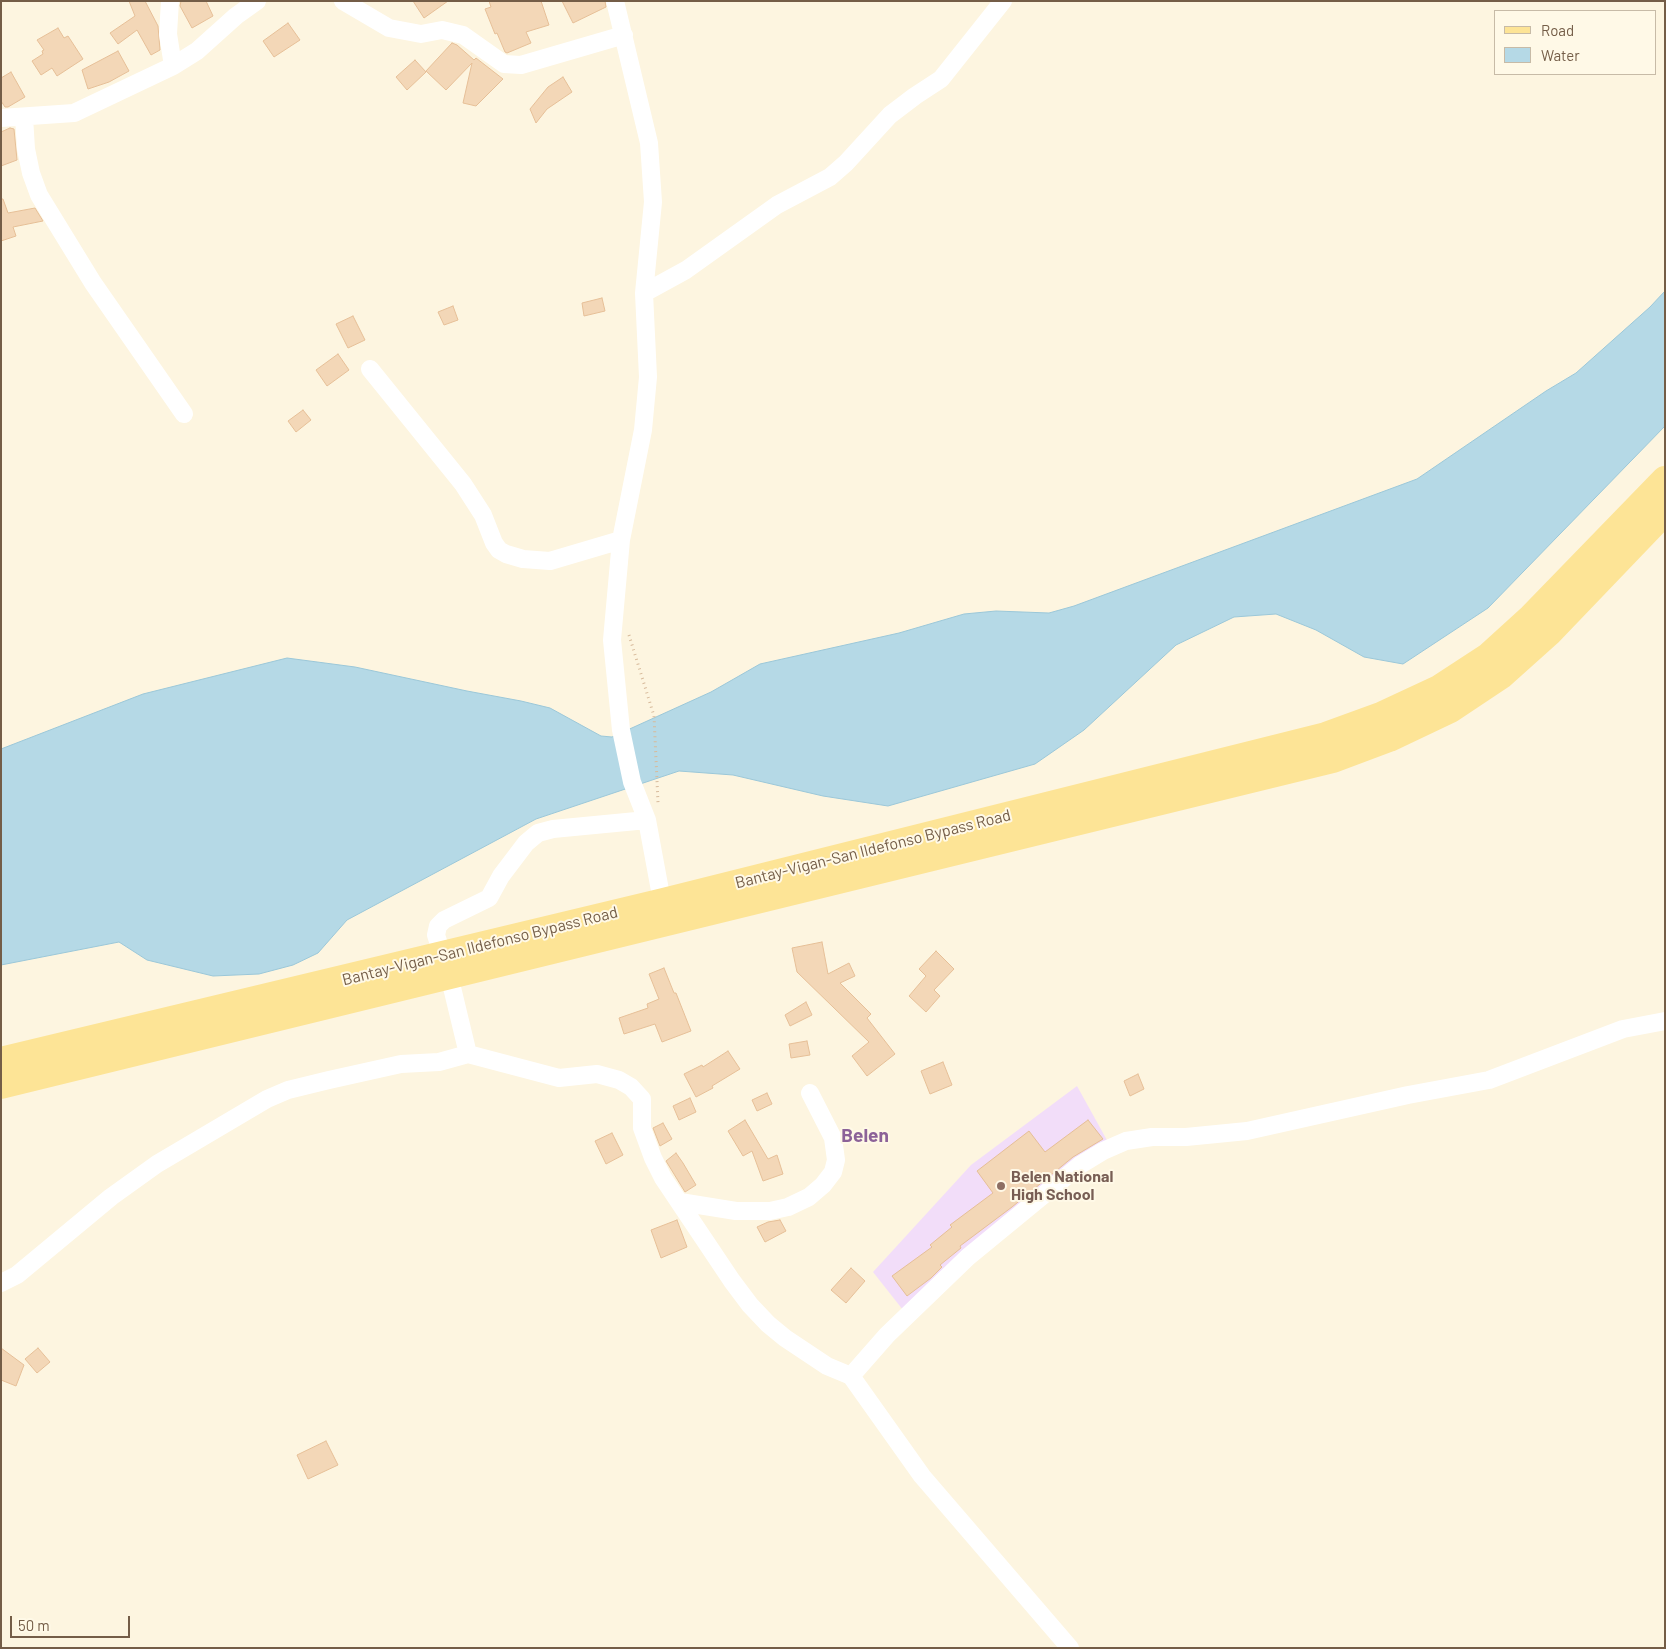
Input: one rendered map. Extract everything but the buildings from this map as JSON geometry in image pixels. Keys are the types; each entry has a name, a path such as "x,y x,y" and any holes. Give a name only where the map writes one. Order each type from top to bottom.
{"main road":[{"name":"Bantay-Vigan-San Ildefonso Bypass Road","path":"664,912 1316,738 1381,716 1439,689 1488,657 1532,617 1665,480"},
{"name":"Bantay-Vigan-San Ildefonso Bypass Road","path":"1,1085 446,965 664,912 1333,759 1389,738 1450,709 1501,676 1548,632 1665,511"},
{"name":"Bantay-Vigan-San Ildefonso Bypass Road","path":"1,1061 446,965"}],"street":[{"path":"170,1 168,34 173,66"},
{"path":"1,118 74,113 173,66 197,51 236,16 257,1"},
{"path":"342,1 389,28 421,34 442,30 463,35 504,64 521,65 624,35"},
{"path":"615,1 649,143 653,202 644,293 648,376 643,430 621,540 612,640 620,730 632,782 647,820 664,912"},
{"path":"644,293 686,270 777,205 830,177 846,163 890,115 941,79 1003,1"},
{"path":"24,117 26,149 31,173 39,195 93,284 184,414"},
{"path":"370,369 463,484 483,515 494,543 499,550 523,559 550,561 621,540"},
{"path":"468,1054 446,965 436,935 438,926 444,920 488,898 501,876 526,843 538,833 553,829 647,820"},
{"path":"851,1376 887,1335 968,1257 1080,1165 1103,1150 1126,1141 1152,1137 1186,1137 1247,1131 1408,1095 1489,1080 1623,1030 1665,1021"},
{"path":"1,1283 16,1275 111,1197 157,1164 267,1099 288,1090 401,1064 440,1062 468,1054 558,1078 597,1074 619,1080 631,1087 642,1099 642,1128 663,1178 750,1305 768,1324 826,1366 851,1376 922,1476 1070,1648"},
{"path":"680,1202 736,1211 770,1210 788,1207 809,1197 832,1172 836,1160 833,1138 810,1093"}],"path":[{"path":"629,634 654,716 658,784"}],"shaded area":[{"name":"Belen National High School","path":"1077,1086 1108,1142 903,1310 873,1272 971,1165"}],"water":[{"path":"1665,291 1665,426 1488,608 1403,664 1364,657 1316,630 1276,614 1234,617 1176,645 1084,730 1035,764 888,806 823,796 733,775 679,771 536,819 347,920 318,953 293,965 259,974 213,976 147,960 119,942 1,965 1,749 143,694 287,658 355,667 550,708 601,736 612,737 711,692 760,664 899,633 964,614 996,611 1049,613 1074,606 1417,479 1546,391 1576,373 1650,307"}],"place":[{"name":"Belen National High School","path":"1001,1186"}],"district":[{"name":"Belen","path":"865,1136"}]}
